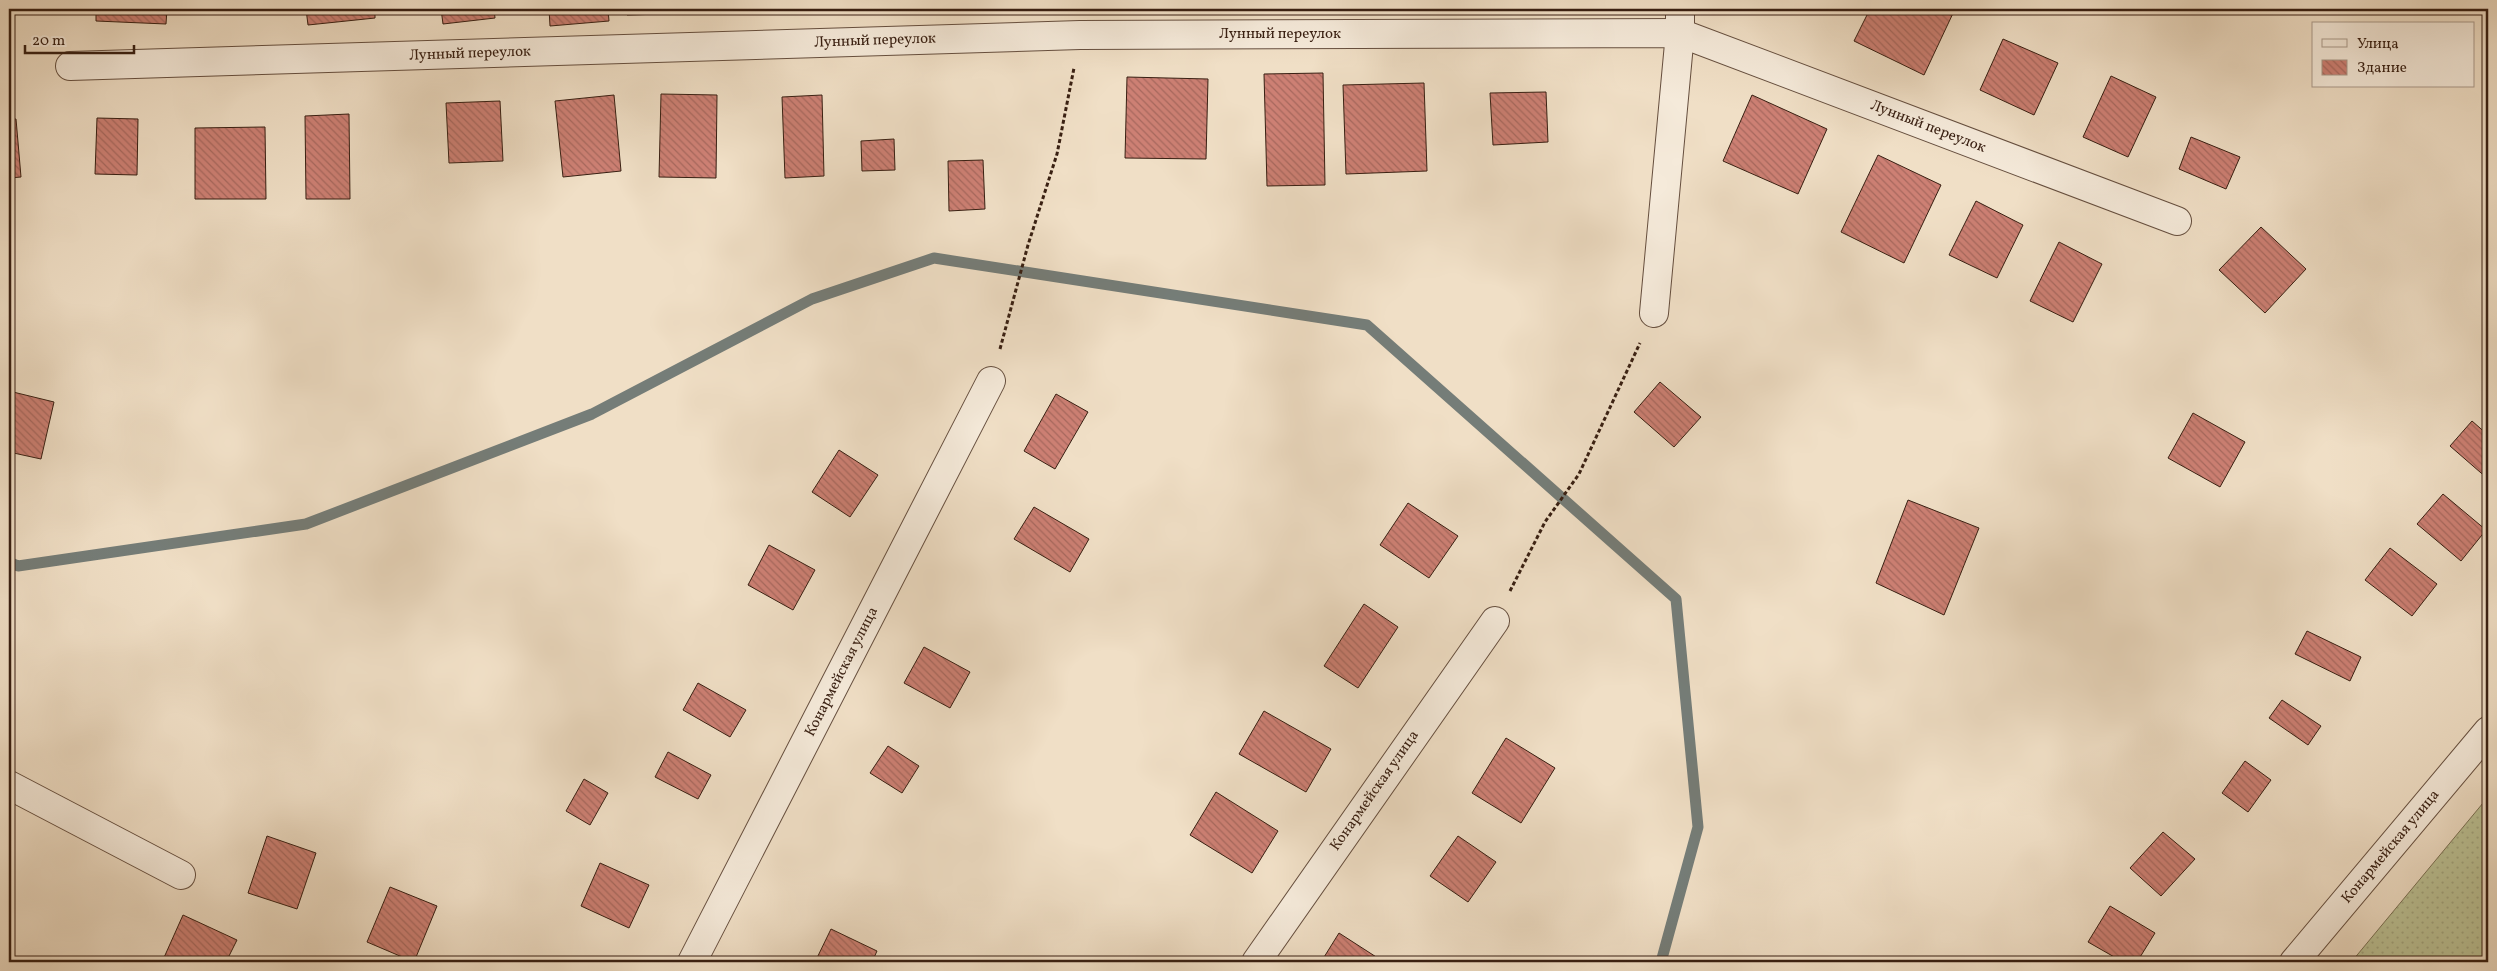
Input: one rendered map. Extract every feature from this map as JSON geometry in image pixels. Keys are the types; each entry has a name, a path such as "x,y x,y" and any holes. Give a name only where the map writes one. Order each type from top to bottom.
{"street":[{"name":"Лунный переулок","path":"70,66 1080,35 1680,21 2176,221"},
{"path":"1654,313 1680,21"},
{"name":"Конармейская улица","path":"692,962 991,381"},
{"name":"Конармейская улица","path":"1256,962 1495,621"},
{"name":"Конармейская улица","path":"2296,961 2488,731"},
{"path":"9,785 181,875"}],"path":[{"path":"991,381 1028,245 1057,154 1080,35"},
{"path":"1495,621 1545,522 1579,474 1654,313"}],"green space":[{"path":"2488,797 2488,962 2352,962 2353,960"}],"building":[{"path":"96,9 167,9 166,24 96,21"},
{"path":"306,9 375,9 375,18 308,25"},
{"path":"441,9 494,9 495,18 443,24"},
{"path":"549,9 608,9 609,21 550,26"},
{"path":"626,9 701,9 701,13 627,15"},
{"path":"737,9 814,9 814,11 737,13"},
{"path":"1870,9 1955,9 1924,75 1854,41"},
{"path":"2003,39 2058,63 2034,115 1980,90"},
{"path":"1323,73 1325,185 1267,186 1264,74"},
{"path":"2111,76 2156,97 2128,157 2083,137"},
{"path":"1127,77 1208,79 1206,159 1125,158"},
{"path":"1424,83 1427,171 1346,174 1343,85"},
{"path":"1546,92 1548,142 1493,145 1490,93"},
{"path":"661,94 717,95 716,178 659,177"},
{"path":"614,95 621,171 563,177 555,101"},
{"path":"822,95 824,176 785,178 782,97"},
{"path":"1752,95 1827,129 1798,194 1723,161"},
{"path":"500,101 503,161 449,163 446,103"},
{"path":"349,114 350,199 306,199 305,116"},
{"path":"97,118 138,119 137,175 95,174"},
{"path":"9,119 16,119 21,177 9,178"},
{"path":"265,127 266,199 195,199 195,128"},
{"path":"2191,137 2240,157 2226,189 2179,169"},
{"path":"894,139 895,170 862,171 861,141"},
{"path":"1878,155 1941,185 1904,263 1841,232"},
{"path":"983,160 985,209 949,211 948,161"},
{"path":"1976,201 2023,225 1997,278 1949,255"},
{"path":"2261,227 2306,269 2265,313 2219,270"},
{"path":"2059,242 2102,264 2073,322 2030,301"},
{"path":"1660,382 1701,417 1674,447 1634,412"},
{"path":"9,391 54,402 41,459 9,452"},
{"path":"1056,394 1088,412 1055,469 1024,451"},
{"path":"2193,413 2245,442 2220,487 2168,458"},
{"path":"2472,421 2488,435 2488,479 2450,446"},
{"path":"839,450 878,475 850,517 812,492"},
{"path":"2443,494 2486,530 2461,561 2417,524"},
{"path":"1908,500 1979,528 1944,615 1876,583"},
{"path":"1408,503 1458,536 1429,578 1380,545"},
{"path":"1034,507 1089,539 1070,572 1014,539"},
{"path":"769,545 815,570 793,610 748,585"},
{"path":"2390,548 2437,584 2412,616 2365,580"},
{"path":"1364,604 1398,627 1358,688 1324,666"},
{"path":"2307,631 2361,657 2350,681 2295,654"},
{"path":"924,647 970,672 950,708 904,683"},
{"path":"698,683 746,710 730,737 683,710"},
{"path":"2282,700 2321,726 2308,745 2269,718"},
{"path":"1264,711 1331,749 1306,792 1239,754"},
{"path":"1506,738 1555,768 1521,823 1472,793"},
{"path":"888,746 919,766 902,793 870,773"},
{"path":"668,752 711,775 698,799 655,777"},
{"path":"2245,761 2271,780 2248,812 2222,793"},
{"path":"584,779 608,793 590,825 566,811"},
{"path":"1216,792 1278,831 1252,873 1190,835"},
{"path":"2163,832 2195,859 2161,896 2130,868"},
{"path":"267,836 316,853 297,909 248,893"},
{"path":"1458,836 1496,862 1468,902 1430,876"},
{"path":"600,863 649,885 629,928 581,906"},
{"path":"390,887 437,906 414,962 367,942"},
{"path":"2110,906 2155,933 2137,962 2123,962 2088,942"},
{"path":"183,915 237,940 226,962 162,962"},
{"path":"831,929 877,951 872,962 815,962"},
{"path":"1339,933 1384,962 1321,962"}],"waterway":[{"path":"9,562 18,566 306,524 592,414 812,299 934,258 1367,325 1676,599 1698,827 1661,962"}]}
